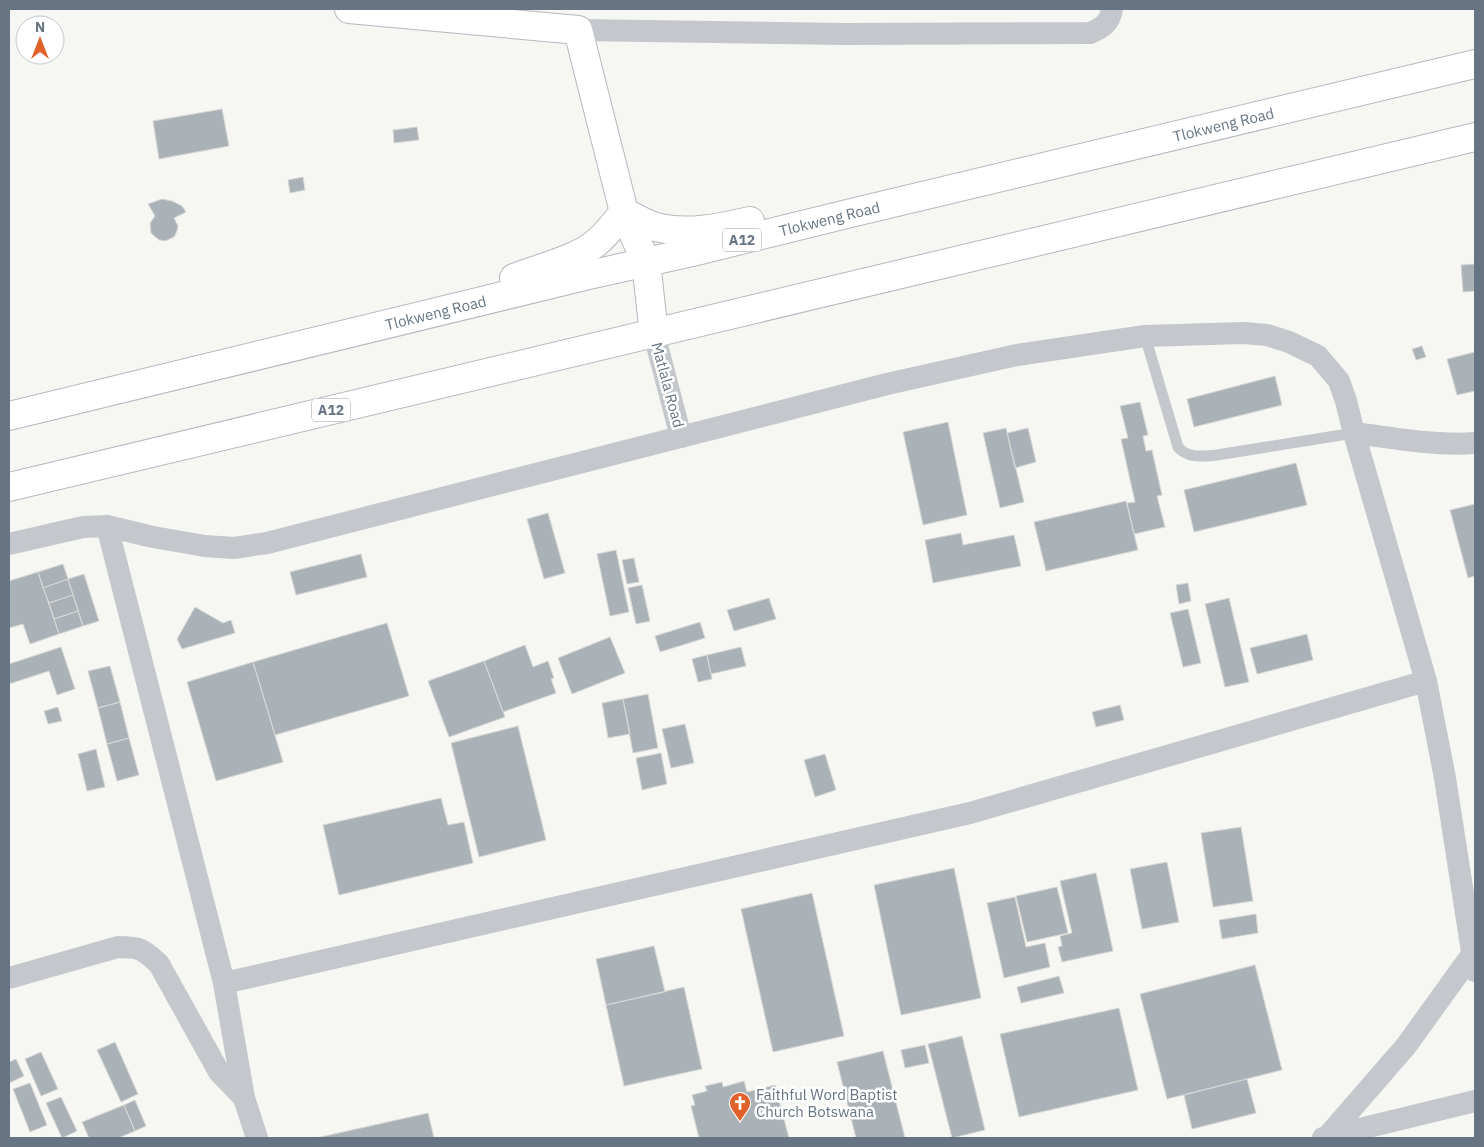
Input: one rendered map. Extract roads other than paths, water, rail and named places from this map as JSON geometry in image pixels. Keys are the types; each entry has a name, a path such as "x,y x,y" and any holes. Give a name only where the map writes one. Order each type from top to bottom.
{"main road":[{"path":"348,9 578,30 624,212 646,262 654,334"},
{"name":"Tlokweng Road","path":"9,416 1475,64"},
{"name":"A12","path":"9,487 1475,137"},
{"path":"624,212 654,226 685,230 733,225 775,216 851,213"},
{"path":"432,313 472,298 499,284 577,254 592,246 605,235 624,212"}],"street":[{"path":"578,30 845,34 1090,33 1107,24 1112,9"},
{"path":"9,544 83,527 107,526 153,537 205,546 242,547 277,540 887,384 1007,357 1145,336 1244,333 1267,336 1289,342 1318,356 1338,381 1346,401 1426,681 1447,788 1474,962 1406,1046 1324,1138"},
{"name":"Matlala Road","path":"654,334 681,437"},
{"path":"1354,433 1432,443 1475,443"},
{"path":"107,526 224,983 244,1098 257,1138"},
{"path":"224,983 970,813 1426,681"},
{"path":"9,978 118,947 136,947 147,952 159,964 219,1072 244,1098"},
{"path":"1324,1138 1475,1101"}],"lane":[{"path":"1145,336 1178,447 1182,452 1190,456 1217,455 1354,433"}],"place":[{"name":"Faithful Word Baptist Church Botswana","path":"740,1122"}]}
